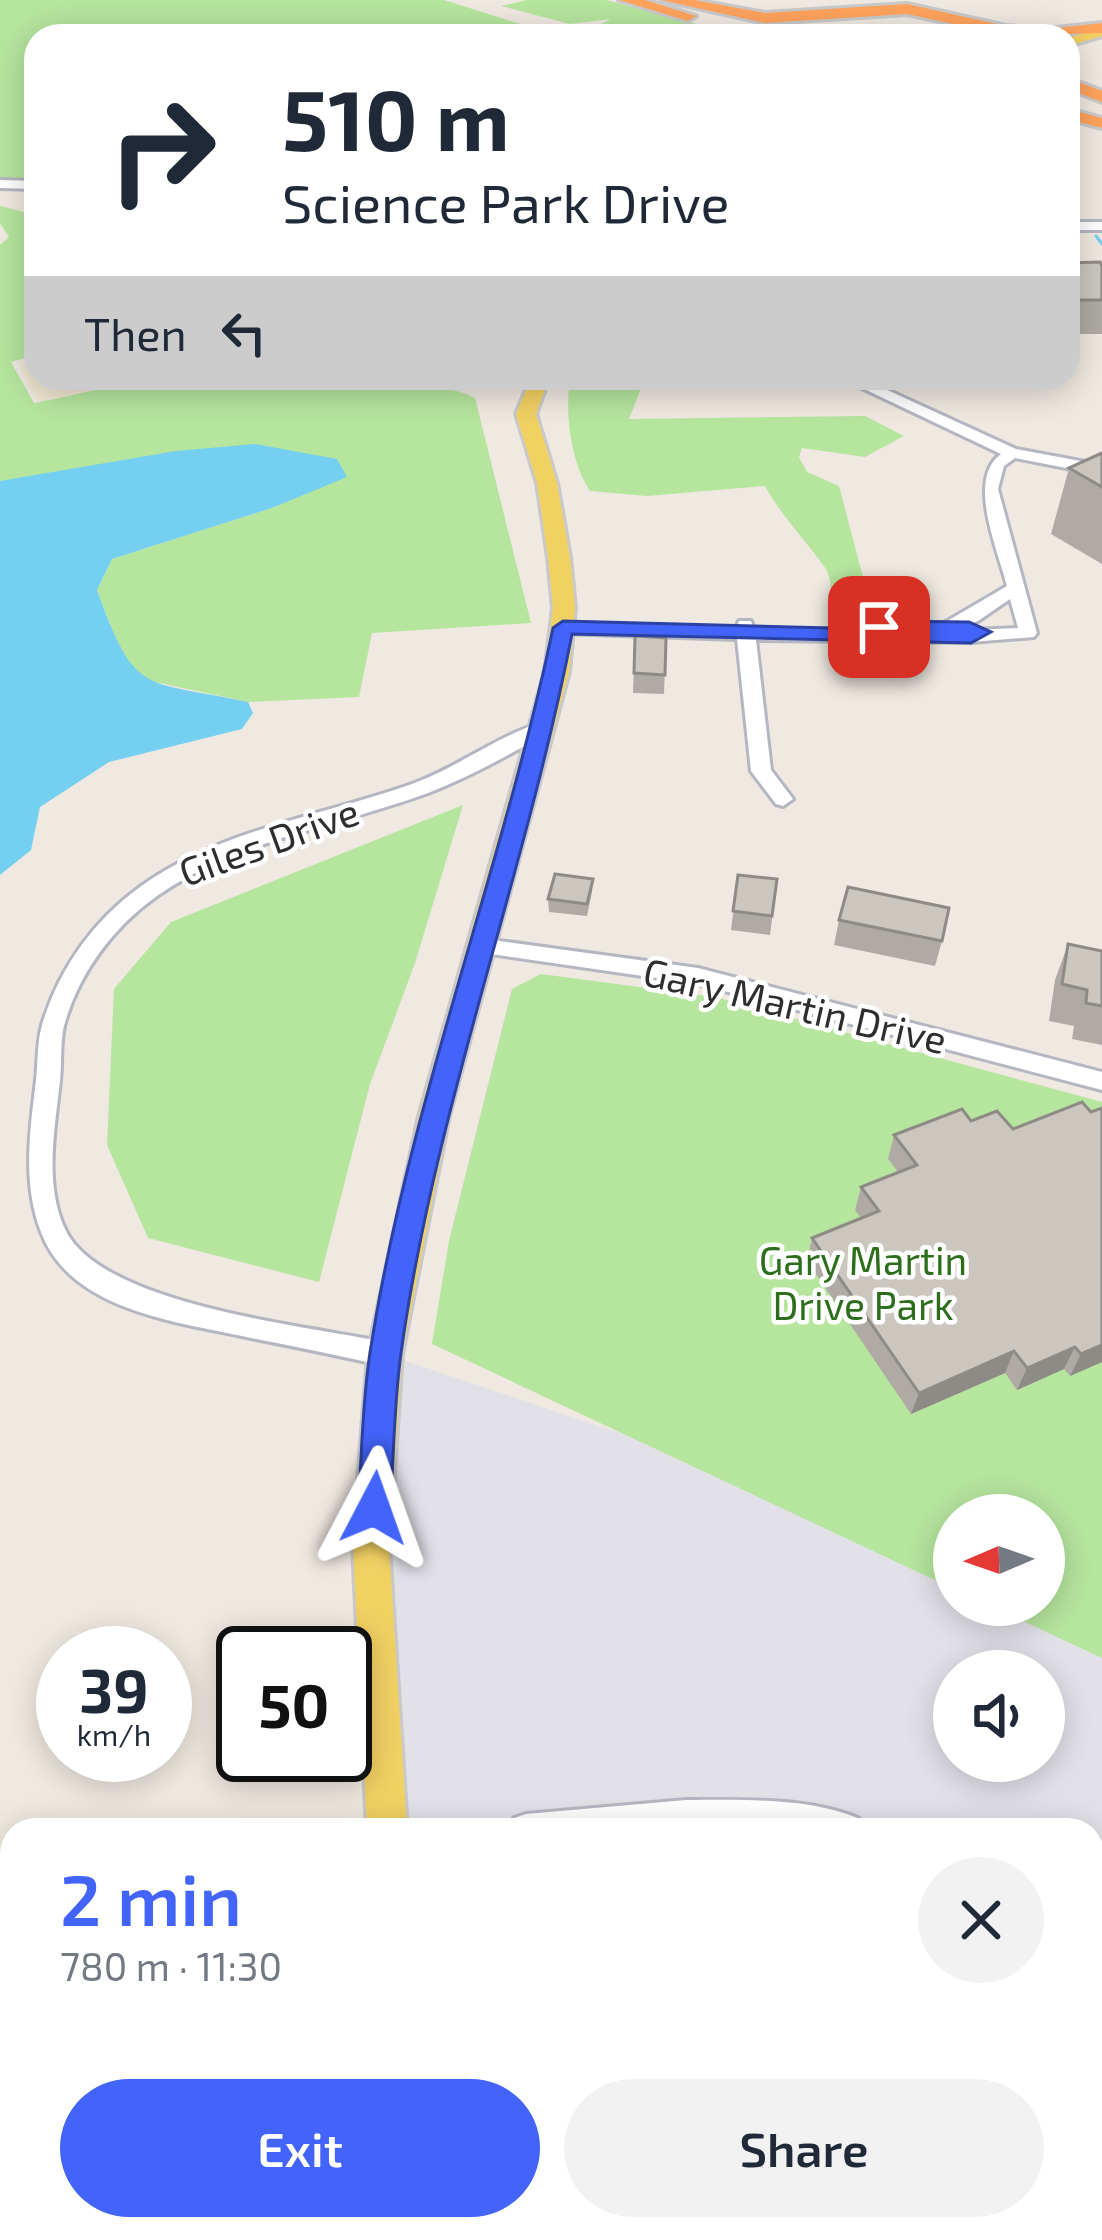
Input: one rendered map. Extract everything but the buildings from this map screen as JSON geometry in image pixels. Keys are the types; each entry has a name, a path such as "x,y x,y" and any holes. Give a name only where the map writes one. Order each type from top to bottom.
{"highway":[{"path":"627,0 717,24"},
{"path":"655,0 747,24"},
{"path":"669,0 765,18 908,10 979,24"},
{"path":"844,24 857,18 904,14 946,24"}],"main road":[{"path":"386,1818 371,1546 385,1354 434,1116 543,728 563,628 559,557 547,483 526,414 535,390"}],"street":[{"path":"875,390 1012,454 1102,470"},
{"path":"746,630 946,627 1028,633 990,489 997,464 1012,454"},
{"path":"946,627 1017,587"},
{"path":"563,628 971,637 981,632"},
{"path":"746,630 760,771 783,799"},
{"name":"Giles Drive","path":"385,1354 133,1299 80,1268 56,1237 43,1201 52,1029 58,1003 77,963 111,919 165,880 208,859 430,784 543,728"},
{"name":"Gary Martin Drive","path":"485,947 698,976 1102,1081"},
{"path":"635,1818 680,1813 774,1818"}],"shaded area":[{"path":"32,390 95,390 38,401"},
{"path":"385,1354 662,1447 933,1577 933,1626 1037,1626 1102,1657 1102,1818 387,1818"}],"green space":[{"path":"0,0 444,0 520,24 24,24 24,181 0,180"},
{"path":"527,0 606,0 697,24 601,24 611,19 570,24 501,6"},
{"path":"0,206 24,212 24,358 11,362 34,403 95,390 452,390 475,398 531,623 372,633 359,697 248,702 141,679 122,656 97,590 112,559 272,508 347,476 0,481 0,245 9,237 0,223"},
{"path":"569,390 640,390 629,419 865,416 904,436 865,457 802,448 799,457 807,472 839,486 868,596 865,610 840,610 827,571 765,486 647,496 590,491 578,465"},
{"path":"463,805 415,963 370,1084 319,1282 148,1238 107,1145 114,989 171,922"},
{"name":"Gary Martin Drive Park","path":"541,974 715,997 1102,1102 1102,1658 1034,1626 1065,1626 1065,1494 933,1494 933,1579 432,1344 449,1241 512,989"}],"water":[{"path":"255,444 337,459 347,477 272,508 112,559 97,590 122,650 147,678 248,702 253,713 242,729 109,762 40,807 31,850 0,875 0,481 176,451"}],"waterway":[{"path":"1096,236 1102,244"}],"route":[{"path":"374,1508 385,1354 434,1116 543,728 563,628 971,637 981,632 879,627"}]}
